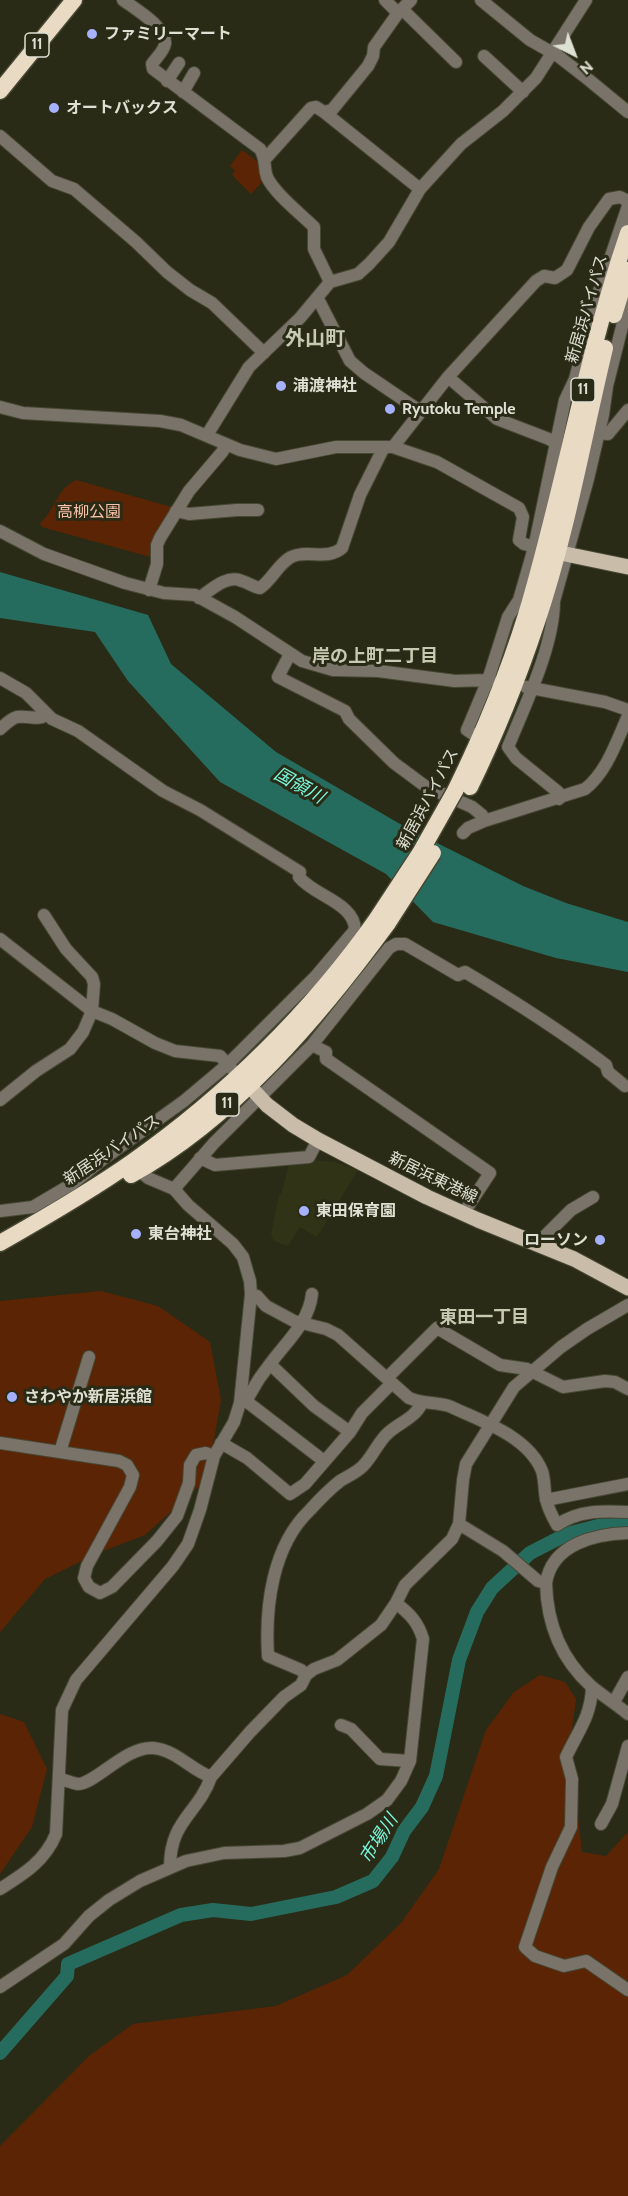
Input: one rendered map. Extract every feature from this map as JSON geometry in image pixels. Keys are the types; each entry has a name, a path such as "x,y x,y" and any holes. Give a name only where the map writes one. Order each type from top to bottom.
{"highway":[{"name":"11","path":"0,91 74,0"},
{"name":"新居浜バイパス","path":"0,1243 70,1208 135,1167 177,1145 217,1114 243,1080 286,1048 327,1002 383,920 430,860 460,794 505,712 538,621 600,321 628,233"},
{"name":"新居浜バイパス","path":"551,551 610,326 628,270"}],"main road":[{"path":"551,551 628,567"},
{"name":"新居浜東港線","path":"243,1080 293,1125 318,1140 463,1214 574,1259 628,1288"}],"street":[{"path":"123,0 149,18 166,41 164,48 152,64 153,69 260,149 266,158 267,177 273,186 314,226 314,249 330,282"},
{"path":"385,0 403,7 418,26 423,28 430,41 453,55"},
{"path":"481,0 530,40 590,80 628,112"},
{"path":"207,435 249,367 318,299 330,282 358,274 369,264 389,242 420,189 461,144 503,111 536,78 586,0"},
{"path":"324,112 332,110 368,66 374,47 403,7"},
{"path":"484,56 523,92"},
{"path":"167,81 180,63"},
{"path":"183,92 195,72"},
{"path":"266,158 311,108 316,107 420,189"},
{"path":"0,136 52,182 74,189 167,272 212,303 264,353"},
{"path":"199,598 227,579 240,579 253,587 260,588 289,558 297,555 337,553 342,548 360,495 388,447 536,281 544,276 555,278 567,270 589,227 609,199 620,197 628,201"},
{"path":"560,799 558,792 516,758 508,747 554,621 551,551 556,443 565,399 575,379 594,306 628,206"},
{"path":"318,299 351,361 364,373 420,411"},
{"path":"473,734 467,730 490,680 508,617 551,551 599,433 607,386 628,303"},
{"path":"448,377 497,419 556,443"},
{"path":"0,407 23,413 160,421 182,425 240,450 276,459 336,447 388,447 437,462 519,508 523,517 519,540 524,544 551,551"},
{"path":"599,433 608,434 628,410"},
{"path":"149,590 157,564 157,545 189,491 223,451 224,444"},
{"path":"176,511 189,514 258,510"},
{"path":"0,531 44,555 149,590 183,593 199,598 235,617 302,661 333,670 378,671 447,680 490,680"},
{"path":"290,654 278,677 345,711 349,719 394,763 425,786 471,807 482,815 484,821"},
{"path":"0,678 26,693 47,715 78,731 163,791 201,810 300,872 299,877 305,885 346,910 355,921 355,930 316,976 243,1080 200,1158 174,1189"},
{"path":"529,687 605,702 628,710"},
{"path":"0,729 13,718 33,719 47,715"},
{"path":"463,833 468,828 484,821 560,799 585,789 595,779 608,759 628,716"},
{"path":"0,1100 36,1071 70,1050 83,1032 92,1011 94,984 92,977 66,949 44,915"},
{"path":"0,939 92,1011 175,1051 220,1056 243,1080"},
{"path":"0,1211 33,1207 72,1184 184,1101 295,1063 312,1045 388,948 396,944 405,944 458,975 465,972 515,1002 563,1033 606,1065 608,1072 624,1086"},
{"path":"312,1045 326,1052 326,1059 490,1173 463,1214"},
{"path":"200,1158 215,1165 309,1157 318,1140"},
{"path":"135,1167 148,1178 174,1189 188,1205 233,1244 243,1257 251,1294 243,1402"},
{"path":"537,1244 572,1210 593,1197"},
{"path":"251,1294 257,1296 266,1305 302,1324 326,1329 338,1335 409,1398 422,1403 439,1403 449,1406 510,1435 533,1454 543,1473 548,1509 557,1525 568,1518 593,1511 628,1512"},
{"path":"0,1889 38,1864 50,1848 56,1833 62,1710 76,1680 173,1566 188,1544 200,1510 214,1456 243,1402 290,1336 302,1324 311,1306 312,1294"},
{"path":"170,1867 172,1843 181,1824 205,1793 211,1777 249,1732 300,1684 306,1675 314,1669 337,1660 381,1625 405,1585 452,1539 459,1524 466,1464 514,1387 531,1371 587,1329 628,1305"},
{"path":"221,1443 247,1458 290,1494 305,1484 350,1432 362,1413 437,1328 500,1365 531,1371 563,1387 605,1381 615,1382 628,1389"},
{"path":"60,1452 89,1357"},
{"path":"270,1364 314,1406 350,1432"},
{"path":"243,1402 324,1461"},
{"path":"306,1675 301,1670 268,1656 266,1632 270,1588 287,1543 308,1512 340,1481 361,1468 389,1432 413,1417 422,1403"},
{"path":"0,1443 119,1461 127,1465 133,1475 130,1487 87,1566 84,1578 88,1587 100,1593 112,1587 157,1541 177,1516 189,1483 190,1465 196,1455 206,1453 214,1456"},
{"path":"546,1500 628,1484"},
{"path":"459,1524 511,1557 528,1575 538,1581 546,1582"},
{"path":"628,1533 596,1535 572,1545 560,1555 548,1572 546,1582 547,1607 556,1637 578,1672 592,1687 628,1714"},
{"path":"0,1987 64,1944 89,1916 109,1900 140,1881 186,1861 224,1853 284,1851 300,1848 367,1814 387,1800 401,1781 410,1761 423,1639 419,1626 411,1614 396,1603"},
{"path":"614,1702 628,1677"},
{"path":"592,1687 586,1721 566,1757 572,1779 571,1827 552,1867 525,1947 535,1956 564,1966 586,1961 628,1989"},
{"path":"341,1725 351,1730 380,1760 410,1761"},
{"path":"601,1824 612,1804 628,1746"},
{"path":"60,1779 77,1784 86,1782 137,1751 150,1748 164,1750 180,1757 203,1774 211,1777"}],"shaded area":[{"name":"東田保育園","path":"313,1160 335,1162 358,1170 317,1237 300,1227 288,1246 274,1241 271,1235 279,1195 281,1195 288,1168 287,1163"}],"green space":[{"path":"242,150 258,162 263,181 251,194 232,175 235,171 230,166"},
{"name":"高柳公園","path":"76,480 175,508 154,558 42,527 40,523 64,488"},
{"path":"101,1291 158,1306 210,1342 221,1400 207,1479 145,1535 98,1553 45,1579 0,1632 0,1301"},
{"path":"540,1675 565,1682 576,1699 570,1744 582,1852 606,1856 628,1832 628,2196 0,2196 0,2146 89,2056 133,2024 276,2006 347,1975 401,1923 439,1869 486,1730 514,1692"},
{"path":"0,1714 24,1722 47,1769 32,1827 0,1874"}],"water":[{"name":"国領川","path":"0,572 148,615 171,664 276,752 407,828 523,886 566,903 628,922 628,972 556,958 433,922 386,874 220,782 128,681 95,632 0,618"}],"waterway":[{"name":"市場川","path":"0,2053 67,1976 68,1964 181,1915 213,1910 251,1914 336,1897 373,1881 392,1857 404,1831 422,1807 436,1776 459,1660 477,1612 492,1588 530,1553 567,1534 598,1526 628,1524"}],"place":[{"name":"ファミリーマート","path":"92,34"},
{"name":"オートバックス","path":"54,108"},
{"name":"浦渡神社","path":"281,386"},
{"name":"Ryutoku Temple","path":"390,409"},
{"name":"東田保育園","path":"304,1211"},
{"name":"東台神社","path":"136,1234"},
{"name":"ローソン","path":"600,1240"},
{"name":"さわやか新居浜館","path":"12,1397"}],"district":[{"name":"外山町","path":"315,339"},
{"name":"岸の上町二丁目","path":"375,657"},
{"name":"東田一丁目","path":"484,1318"}]}
